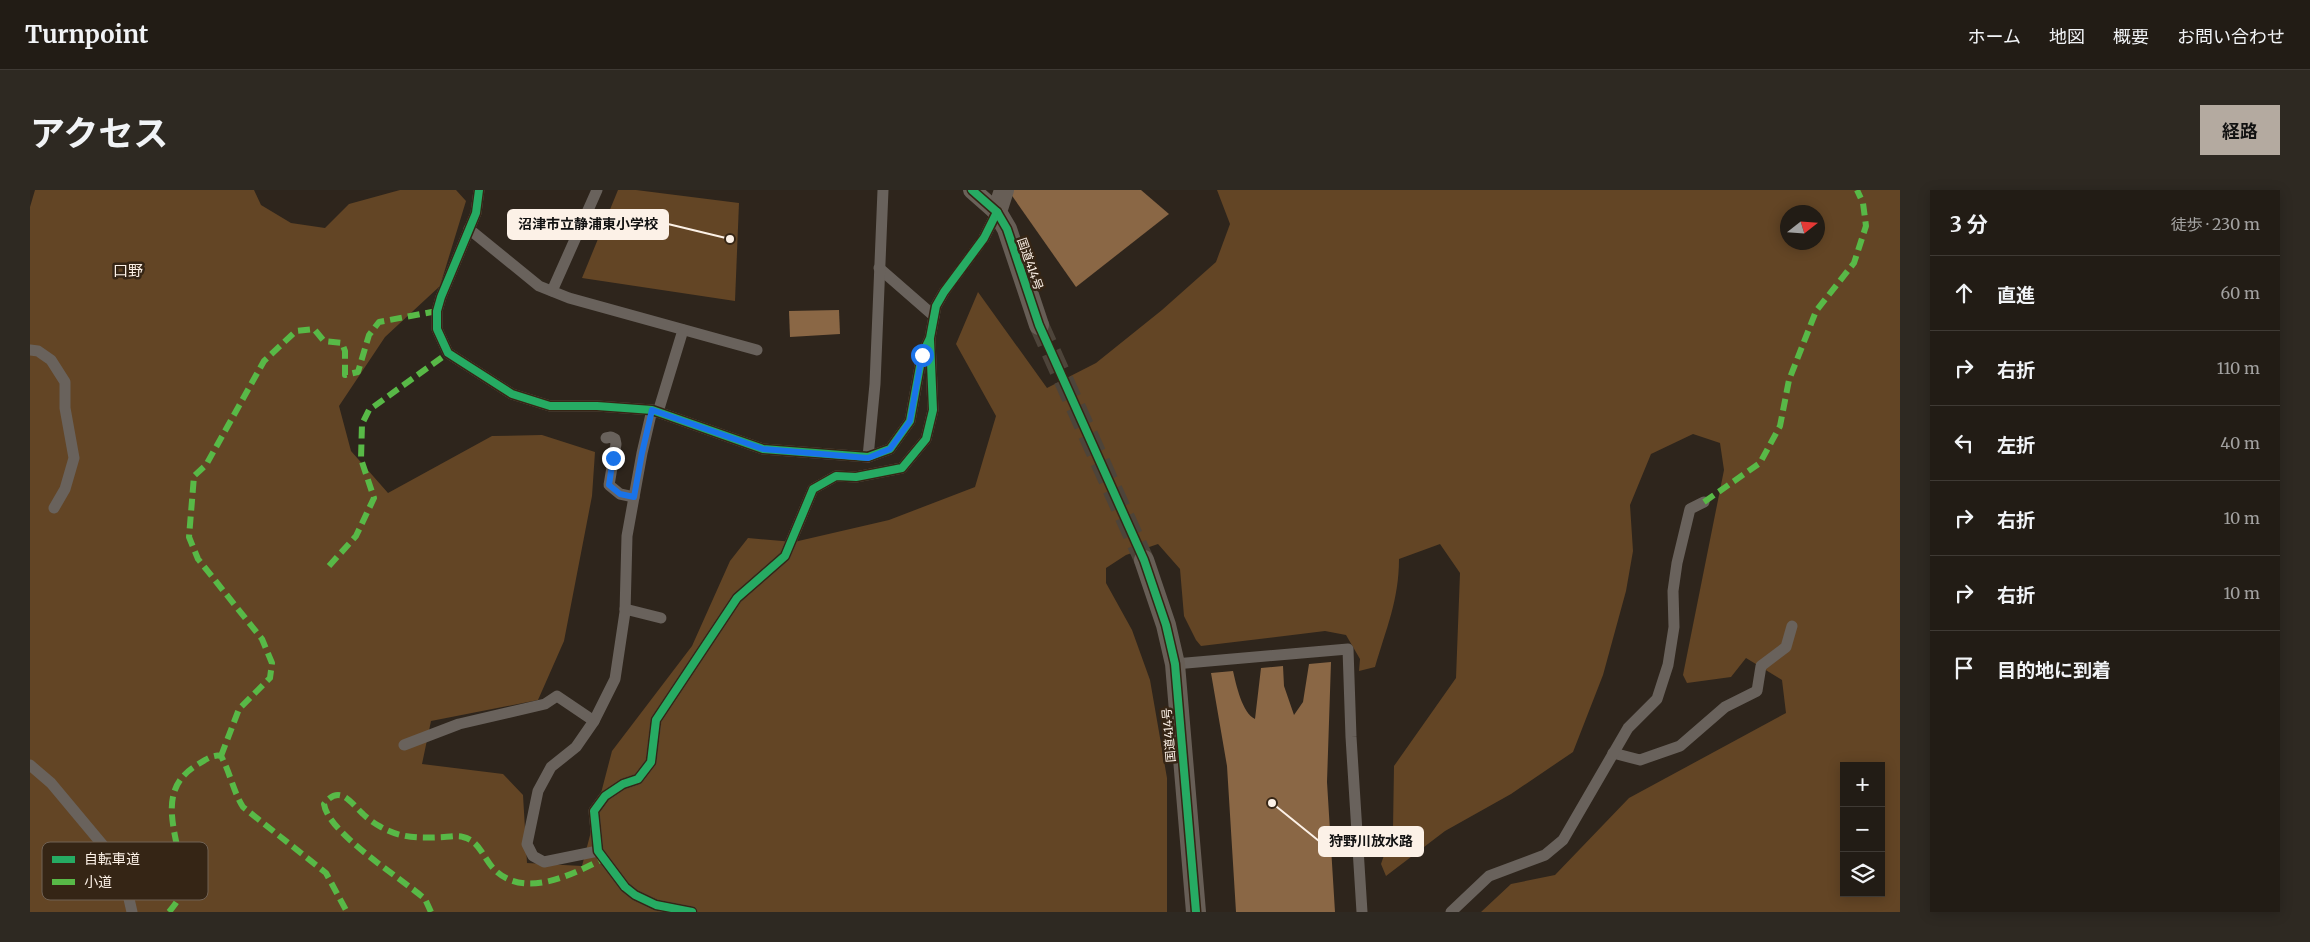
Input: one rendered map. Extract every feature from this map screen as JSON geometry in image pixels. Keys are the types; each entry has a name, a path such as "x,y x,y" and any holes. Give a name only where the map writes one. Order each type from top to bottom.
{"highway":[{"name":"国道414号","path":"1001,199 1007,229 1039,324"},
{"name":"国道414号","path":"1144,560 1166,625 1175,664 1196,912"}],"main road":[{"path":"972,190 1001,199"}],"street":[{"path":"479,190 476,213 441,297 437,312 437,329 448,353 512,394 550,406 597,406 655,411 763,449 868,458 890,449 910,421 922,355 930,338"},
{"path":"552,291 597,190"},
{"path":"868,458 875,384 883,190"},
{"path":"984,238 1001,199"},
{"path":"469,229 539,286 569,298 757,350"},
{"path":"879,268 934,316"},
{"path":"692,912 656,905 635,895 614,874 598,851 594,811 605,796 623,784 638,780 651,762 656,720 736,598 785,556 813,489 836,476 856,477 902,468 926,439 933,410 930,338 936,306 944,292"},
{"path":"598,851 544,862 532,856 527,844 538,791 550,767 576,747 594,721 615,679 625,610 627,536 642,453 683,330"},
{"path":"30,350 38,351 51,360 65,382 65,408 74,458 65,489 54,508"},
{"path":"606,438 612,437 615,439 616,444 609,485 620,494 634,497"},
{"path":"1451,912 1489,876 1545,855 1563,840 1628,728 1657,699 1668,665 1674,627 1673,590 1679,554 1690,509 1704,502"},
{"path":"625,610 661,618"},
{"path":"1613,753 1640,760 1680,746 1725,707 1757,691 1761,666 1786,647 1792,626"},
{"path":"1175,664 1348,649 1351,737 1362,912"},
{"path":"404,745 417,746 459,724 545,704 557,696 594,721"},
{"path":"30,765 51,783 100,842"}],"shaded area":[{"path":"35,190 254,190 261,205 291,223 325,228 349,204 400,190 456,190 466,201 440,286 385,337 339,406 351,451 388,493 492,436 542,435 595,452 592,496 564,641 538,700 431,721 422,764 503,774 523,795 527,863 582,866 612,751 692,646 730,561 748,538 794,542 889,520 975,487 996,416 956,344 978,292 1047,388 1096,363 1162,310 1216,262 1230,224 1217,190 1900,190 1900,912 1481,912 1511,884 1555,875 1629,798 1786,713 1782,680 1746,658 1731,677 1687,683 1683,675 1724,470 1720,443 1693,434 1651,454 1630,505 1633,551 1626,591 1603,675 1573,752 1511,794 1445,831 1386,876 1381,864 1393,829 1394,766 1456,678 1460,573 1440,544 1399,559 1397,588 1375,667 1359,671 1360,659 1346,635 1325,631 1201,646 1184,616 1180,569 1158,544 1126,555 1106,568 1106,583 1132,630 1150,680 1167,778 1167,912 30,912 30,207"},
{"path":"618,190 636,190 739,203 735,301 582,278"},
{"path":"1008,190 1141,190 1169,214 1076,287"},
{"path":"839,310 840,334 790,337 789,311"},
{"path":"1331,662 1327,782 1335,912 1236,912 1227,766 1211,673 1233,671 1243,705 1250,716 1255,719 1261,668 1283,666 1284,686 1294,715 1303,702 1309,664"}],"tunnel":[{"path":"944,292 984,238"},
{"path":"1039,325 1144,560"}],"marked path":[{"path":"1704,502 1760,463 1780,426 1789,380 1816,311 1854,263 1866,226 1863,203 1857,190"},
{"path":"221,756 239,709 270,678 272,663 262,639 198,559 189,537 194,476 206,465 264,361 296,331 314,329 324,341 342,343 345,351 345,375 358,372 369,335 379,322 437,311"},
{"path":"329,566 356,536 374,498 361,459 362,424 369,410 448,353"},
{"path":"176,842 172,807 174,791 182,777 197,765 209,758 221,756 243,807 326,873 347,912"},
{"path":"431,912 425,899 351,841 338,828 329,816 324,804 330,798 335,795 345,797 365,816 396,834 419,837 459,836 469,839 477,846 494,869 506,878 519,883 534,883 563,877 603,859"},
{"path":"169,912 178,900"}],"cycle path":[{"path":"479,190 476,213 437,311 437,329 448,353 512,394 550,406 597,406 652,410 763,449 868,457 890,449 910,421 922,355 930,338 936,306 944,292 984,238 997,212"},
{"path":"972,190 997,212 1007,229 1039,325 1144,560 1166,625 1175,664 1196,912"},
{"path":"692,912 656,905 635,895 625,887 598,851 594,811 605,796 623,784 638,779 651,762 656,720 737,598 785,556 813,489 836,476 856,477 902,468 926,439 933,410 930,340"}],"place":[{"name":"沼津市立静浦東小学校","path":"730,239"},
{"name":"狩野川放水路","path":"1272,803"}],"district":[{"name":"口野","path":"128,271"}],"route":[{"path":"613,458 609,485 620,494 634,497 652,410 763,449 868,458 890,449 910,421 922,355"}]}
